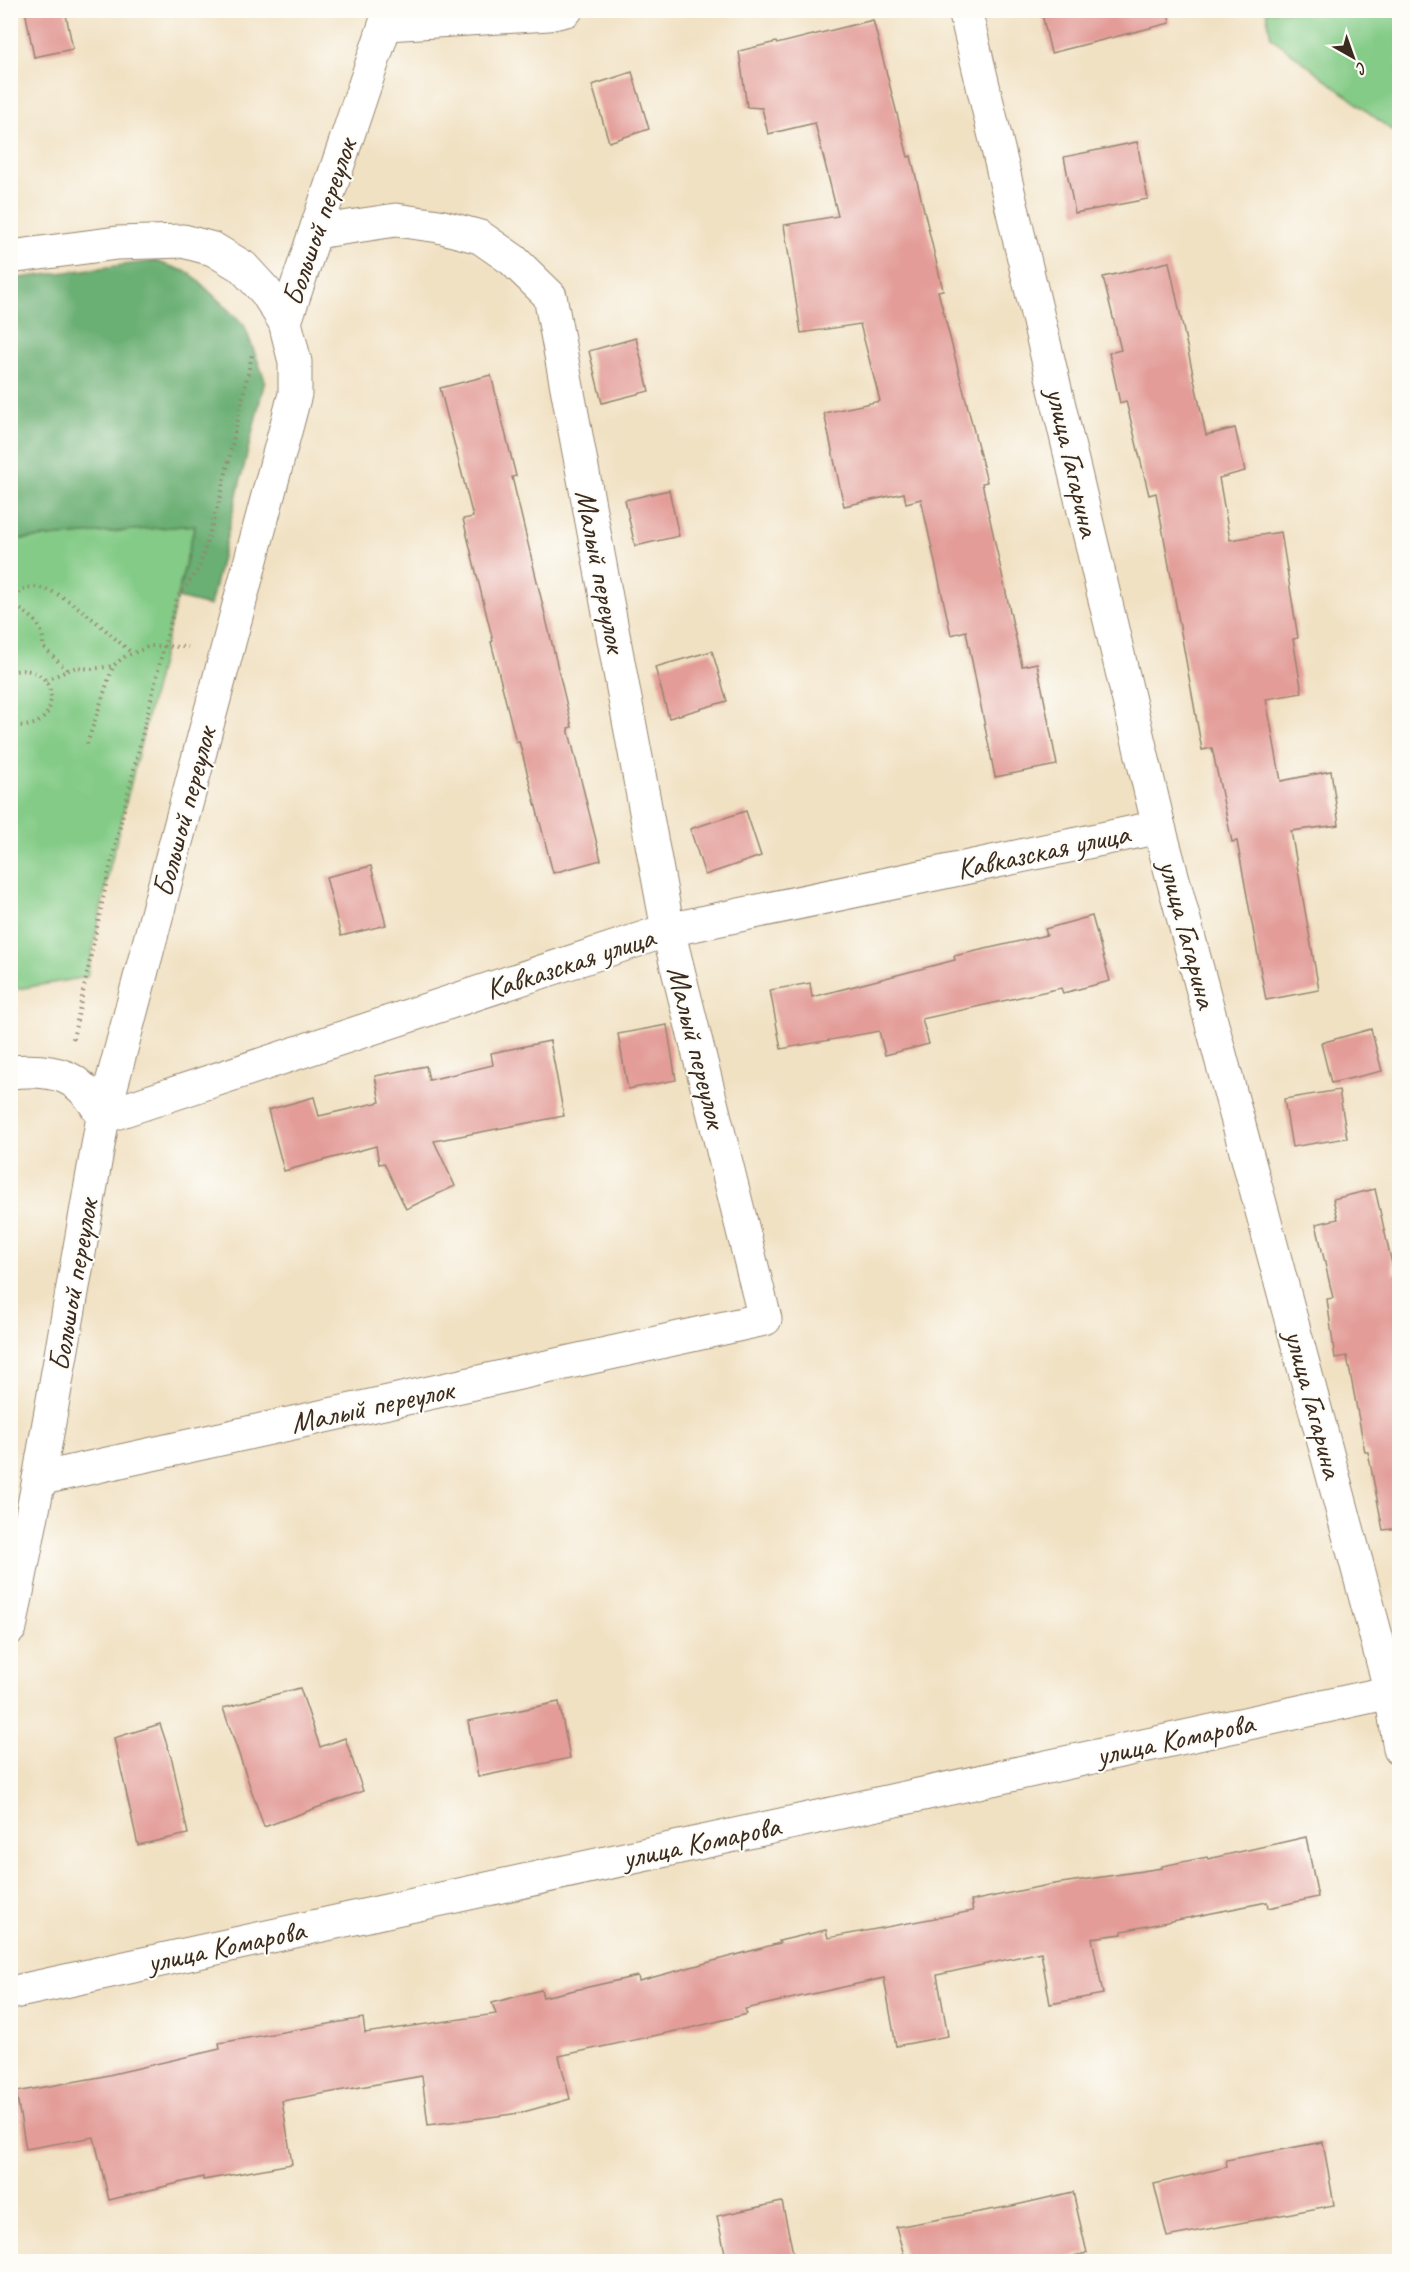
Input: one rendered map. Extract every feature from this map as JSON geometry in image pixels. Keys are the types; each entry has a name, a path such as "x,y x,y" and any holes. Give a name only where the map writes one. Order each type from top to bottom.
{"street":[{"path":"389,17 549,14 566,10"},
{"name":"улица Гагарина","path":"965,10 1159,827 1391,1692 1400,1749"},
{"name":"Большой переулок","path":"10,1628 39,1479 103,1117 295,394 295,362 285,322 389,17"},
{"name":"Малый переулок","path":"39,1479 765,1319 668,930 550,296 513,260 480,237 439,226 396,220 316,232"},
{"path":"10,257 117,243 183,241 213,249 243,267 266,292 285,322"},
{"name":"Кавказская улица","path":"103,1117 668,930 1159,827"},
{"path":"10,1072 55,1073 77,1082 93,1097 103,1117"},
{"name":"улица Комарова","path":"10,1993 1391,1692"}],"path":[{"path":"64,1077 109,871 164,646 177,598 199,568 221,495 266,292"},
{"path":"67,670 43,647 44,638 34,618 10,603 24,589 41,586 57,592 133,653"},
{"path":"46,680 76,667 91,669 113,666 124,657 150,646 228,648"},
{"path":"87,744 113,666"},
{"path":"10,672 30,670 39,674 46,680 52,698 46,716 39,723 20,727 10,724"}],"green space":[{"path":"1266,11 1399,11 1399,136 1271,37"},
{"path":"155,261 190,273 244,325 265,380 210,606 177,598 195,525 11,540 11,279"},
{"path":"195,525 109,871 87,977 11,990 11,540"}],"building":[{"path":"25,10 65,10 73,49 34,57"},
{"path":"1041,10 1168,10 1170,23 1051,53"},
{"path":"873,20 908,157 911,156 943,290 938,291 987,482 982,483 1022,666 1037,663 1057,765 995,777 966,631 951,635 921,499 906,503 904,493 844,506 824,413 880,401 860,324 801,333 784,225 838,216 815,123 768,134 762,108 747,107 739,51"},
{"path":"632,72 649,129 609,142 592,85"},
{"path":"1137,142 1148,199 1075,213 1064,157"},
{"path":"1169,262 1206,435 1235,428 1245,471 1219,478 1230,540 1281,532 1298,638 1293,639 1302,693 1266,699 1281,781 1331,771 1339,825 1291,831 1319,990 1266,1000 1237,841 1232,842 1212,748 1202,750 1156,493 1149,495 1126,401 1120,403 1109,353 1121,350 1103,277"},
{"path":"636,338 649,391 602,403 589,351"},
{"path":"491,375 516,476 512,477 572,727 568,728 601,860 553,873 491,642 493,641 463,519 473,517 440,388"},
{"path":"669,490 679,536 635,546 625,500"},
{"path":"712,651 727,701 669,718 655,667"},
{"path":"746,811 761,856 705,875 690,829"},
{"path":"371,866 386,925 341,936 326,877"},
{"path":"1092,916 1110,981 1063,993 1061,988 922,1019 929,1044 885,1055 879,1031 781,1049 770,990 810,983 812,997 955,960 954,956 1047,935 1045,929"},
{"path":"667,1025 676,1080 628,1089 618,1034"},
{"path":"1371,1029 1382,1071 1331,1083 1321,1043"},
{"path":"550,1041 564,1116 434,1141 455,1186 406,1209 384,1163 379,1164 376,1146 284,1171 268,1110 314,1097 319,1116 380,1102 375,1076 426,1066 429,1080 493,1065 491,1053"},
{"path":"1339,1090 1347,1138 1292,1147 1284,1099"},
{"path":"1375,1189 1394,1273 1400,1272 1400,1528 1383,1530 1368,1452 1365,1452 1347,1356 1335,1358 1327,1299 1333,1298 1316,1224 1338,1219 1333,1199"},
{"path":"300,1688 320,1747 345,1738 363,1791 264,1827 223,1708"},
{"path":"559,1702 570,1758 478,1777 468,1721"},
{"path":"160,1724 172,1760 188,1834 138,1845 114,1738"},
{"path":"1306,1837 1318,1897 1268,1908 1267,1902 1122,1931 1122,1934 1092,1938 1103,1994 1050,2004 1041,1952 937,1975 948,2036 896,2046 884,1978 745,2009 747,2014 695,2027 559,2056 570,2099 520,2113 428,2125 422,2076 282,2101 292,2164 203,2180 203,2177 109,2200 94,2137 26,2149 16,2092 100,2077 220,2049 219,2043 363,2018 365,2033 496,2014 492,2003 541,1990 543,1997 638,1976 639,1981 826,1930 828,1938 973,1911 971,1901 1048,1885 1162,1868 1162,1866 1207,1857 1208,1859"},
{"path":"1323,2142 1334,2205 1167,2237 1154,2184 1227,2167 1226,2160"},
{"path":"1073,2192 1087,2253 1052,2262 906,2262 896,2227 1012,2206"},
{"path":"782,2202 795,2262 727,2262 717,2216"}]}
